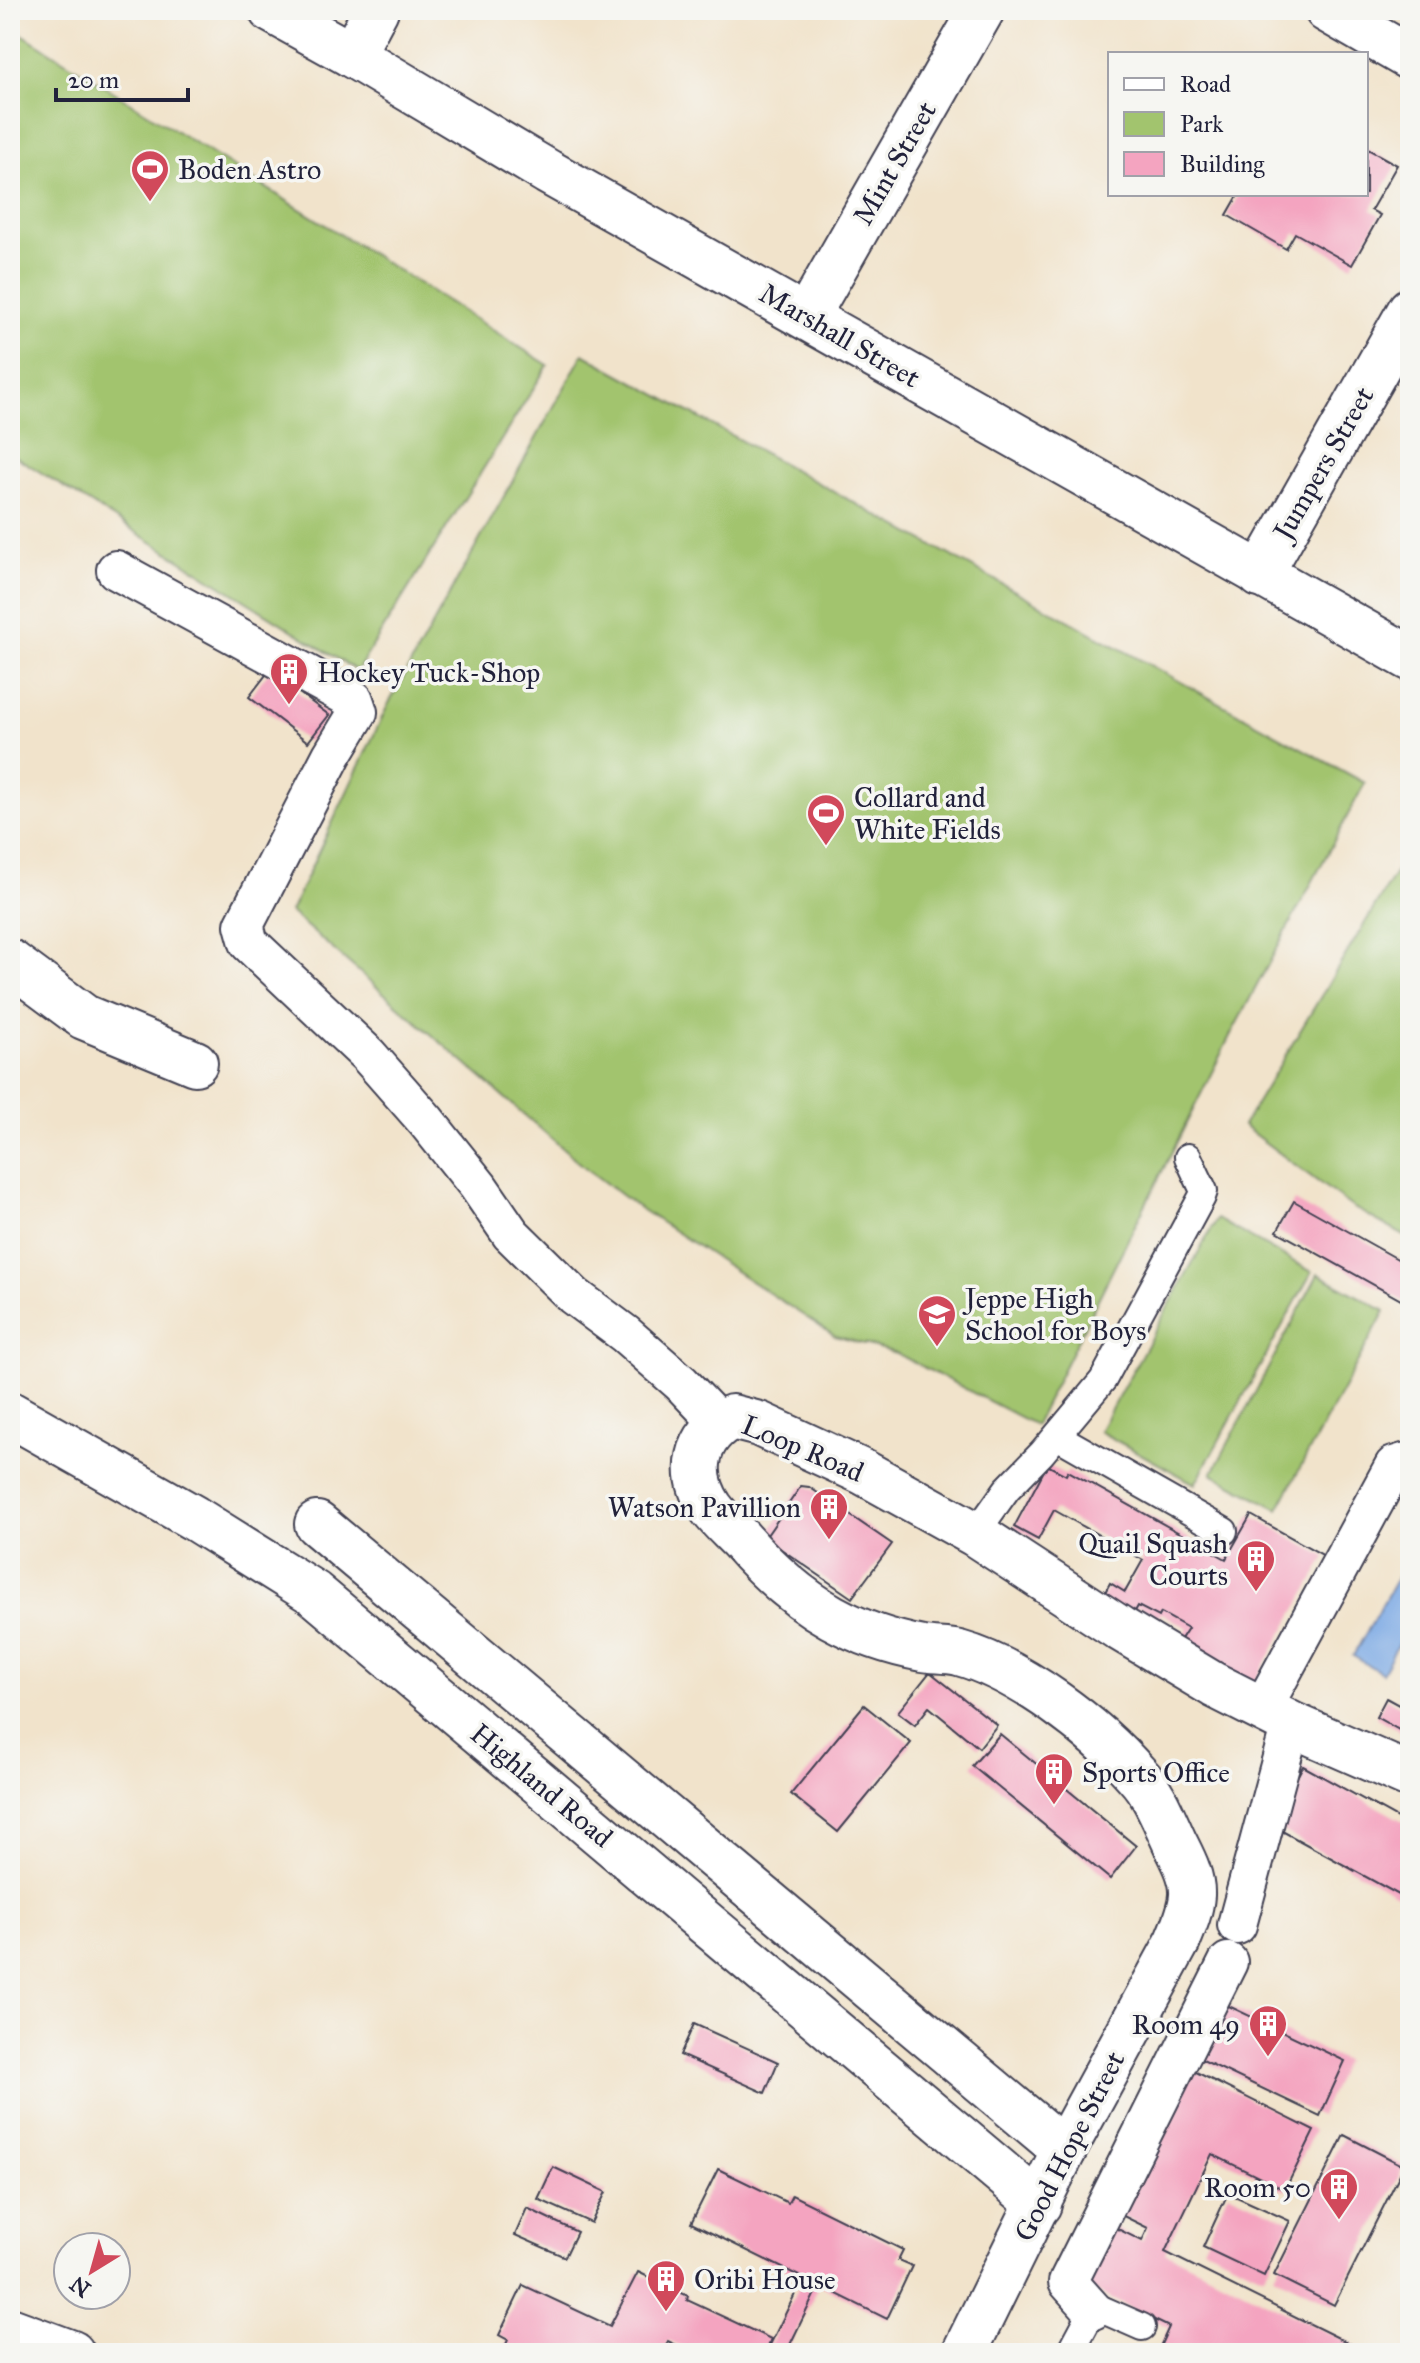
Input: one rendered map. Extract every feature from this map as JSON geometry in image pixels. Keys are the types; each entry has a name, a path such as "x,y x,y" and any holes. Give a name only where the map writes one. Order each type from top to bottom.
{"street":[{"name":"Marshall Street","path":"271,10 548,172 1410,658"},
{"path":"352,55 376,10"},
{"name":"Mint Street","path":"807,316 982,10"},
{"path":"1327,10 1410,58"},
{"name":"Jumpers Street","path":"1260,575 1410,310"},
{"path":"116,570 354,700 358,712 332,755 244,925 249,943 368,1055 426,1121 511,1234 574,1296 625,1334 681,1383 720,1424"},
{"path":"10,962 84,1017 195,1063"},
{"name":"Highland Road","path":"10,1414 194,1518 314,1593 1039,2204"},
{"name":"Loop Road","path":"1178,1941 1190,1912 1192,1892 1187,1867 1157,1803 1139,1776 1040,1690 958,1653 878,1639 831,1617 797,1595 766,1568 712,1508 698,1483 696,1459 706,1438 720,1424 732,1417 759,1424 863,1472 975,1534 1119,1628 1214,1685 1277,1717 1410,1776"},
{"path":"1237,1925 1277,1717 1394,1466 1410,1464"},
{"name":"Highland Road","path":"317,1524 1064,2150"},
{"name":"Good Hope Street","path":"964,2353 1064,2150 1178,1941"},
{"path":"1093,2310 1068,2282 1228,1962"},
{"path":"10,2330 72,2353"}],"lane":[{"path":"975,1534 1007,1489 1057,1436 1103,1380 1202,1197 1204,1191 1188,1157"},
{"path":"1057,1436 1224,1531"},
{"path":"1070,2353 1093,2310 1101,2309 1142,2327"}],"green space":[{"name":"Boden Astro","path":"17,31 548,365 357,671 10,453 10,42"},
{"name":"Collard and White Fields","path":"583,354 1365,783 1230,1036 1035,1425 896,1353 835,1336 633,1204 587,1169 290,912 388,705"},
{"path":"1410,848 1410,1239 1352,1207 1243,1126"},
{"path":"1217,1219 1312,1272 1195,1484 1099,1431"},
{"path":"1318,1274 1385,1311 1278,1509 1212,1474"}],"water":[{"path":"1410,1555 1410,1623 1382,1673 1353,1656"}],"building":[{"path":"1368,149 1397,165 1371,210 1380,215 1352,265 1295,233 1286,249 1227,215 1238,196 1368,196"},
{"name":"Hockey Tuck-Shop","path":"269,671 329,715 308,742 249,697"},
{"path":"1294,1201 1410,1266 1410,1305 1277,1231"},
{"path":"1047,1465 1066,1475 1068,1471 1226,1559 1251,1515 1326,1557 1249,1692 1174,1650 1188,1628 1161,1613 1159,1617 1138,1606 1128,1624 1097,1607 1110,1583 1125,1592 1143,1560 1054,1510 1038,1540 1014,1527"},
{"name":"Watson Pavillion","path":"801,1486 809,1487 892,1544 852,1598 765,1538"},
{"path":"930,1672 997,1725 979,1748 929,1707 915,1725 898,1712"},
{"path":"1386,1698 1410,1711 1410,1736 1376,1717"},
{"path":"864,1705 911,1743 838,1832 791,1794"},
{"name":"Sports Office","path":"1000,1734 1136,1846 1110,1879 972,1766"},
{"path":"1303,1766 1410,1825 1410,1901 1271,1825"},
{"name":"Room 49","path":"1216,2000 1345,2061 1320,2116 1190,2054"},
{"path":"694,2024 778,2062 765,2093 680,2055"},
{"path":"1182,2065 1314,2131 1285,2190 1212,2154 1165,2252 1369,2353 1157,2353 1169,2327 1077,2282 1106,2223 1142,2241 1148,2228 1111,2210"},
{"name":"Room 50","path":"1344,2135 1404,2166 1334,2305 1274,2275"},
{"path":"553,2167 606,2192 591,2223 538,2199"},
{"path":"718,2169 788,2203 792,2195 903,2250 898,2260 912,2266 887,2319 819,2285 786,2353 766,2353 803,2278 691,2223"},
{"path":"1228,2193 1290,2221 1264,2276 1203,2247"},
{"path":"527,2208 577,2232 565,2257 515,2235"},
{"name":"Oribi House","path":"638,2272 688,2296 687,2300 771,2339 765,2353 694,2353 668,2341 662,2353 502,2353 508,2340 499,2335 523,2285 610,2326"}],"place":[{"name":"Boden Astro","path":"150,203"},
{"name":"Hockey Tuck-Shop","path":"289,706"},
{"name":"Collard and White Fields","path":"826,847"},
{"name":"Jeppe High School for Boys","path":"937,1348"},
{"name":"Watson Pavillion","path":"829,1541"},
{"name":"Quail Squash Courts","path":"1256,1593"},
{"name":"Sports Office","path":"1054,1806"},
{"name":"Room 49","path":"1268,2058"},
{"name":"Room 50","path":"1339,2221"},
{"name":"Oribi House","path":"666,2313"}]}
